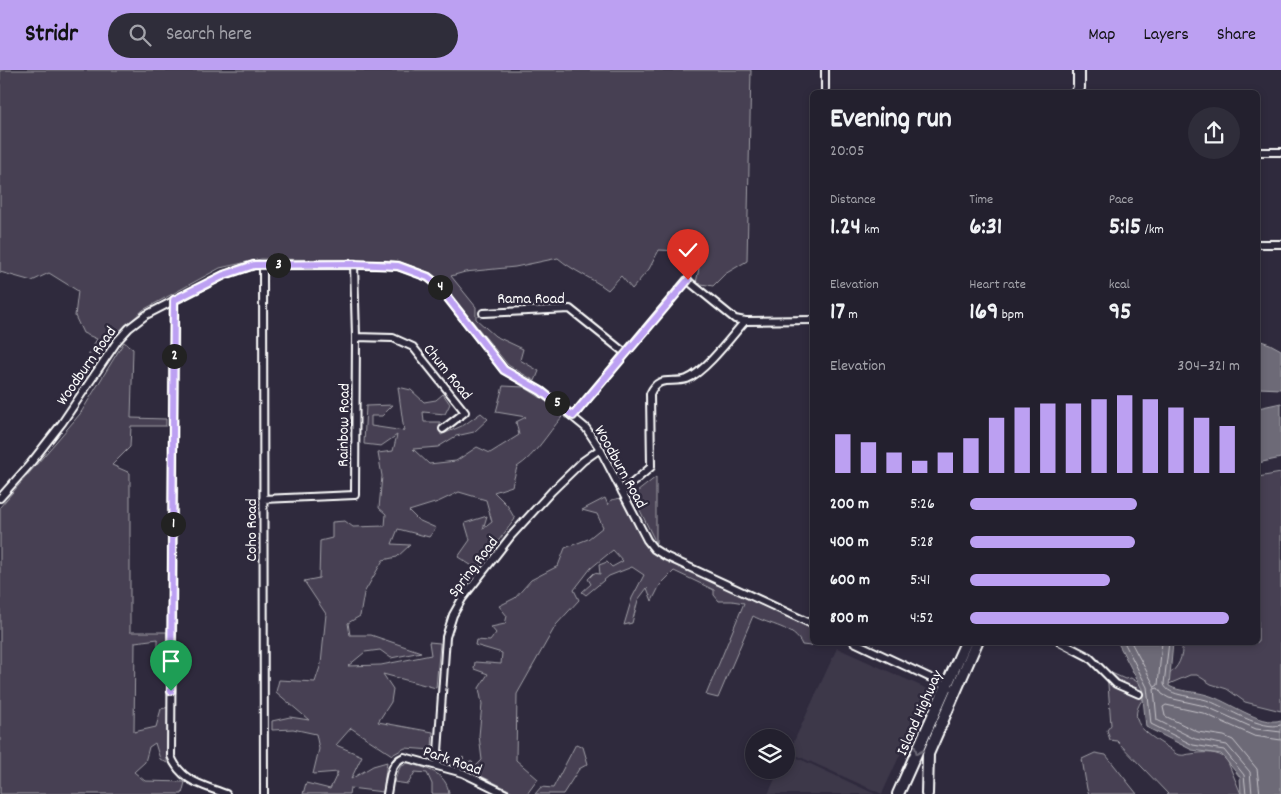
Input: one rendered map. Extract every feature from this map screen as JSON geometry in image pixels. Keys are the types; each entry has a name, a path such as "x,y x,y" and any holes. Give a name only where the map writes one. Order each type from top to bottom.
{"main road":[{"path":"1079,70 1079,90"},
{"name":"Island Highway","path":"927,794 928,754 965,645"},
{"name":"Island Highway","path":"898,794 951,687 975,645"}],"street":[{"path":"825,70 825,90"},
{"path":"1260,152 1281,152"},
{"path":"1260,244 1281,244"},
{"name":"Woodburn Road","path":"0,498 62,423 118,340 146,314 224,275 254,265 354,264 398,266 428,277 437,284 504,370 541,391 586,428 600,450 647,540 654,549 665,556 810,623"},
{"name":"Rainbow Road","path":"264,499 355,495 356,337 354,264"},
{"name":"Coho Road","path":"263,265 264,794"},
{"path":"573,416 688,280 735,319 745,321 810,320"},
{"path":"174,300 171,756 176,770 188,779 226,794"},
{"name":"Rama Road","path":"483,313 570,309 625,353"},
{"path":"622,492 651,466 650,394 654,385 662,381 686,379 699,372 745,321"},
{"name":"Chum Road","path":"356,337 393,338 413,347 465,412 443,429"},
{"name":"Spring Road","path":"437,766 446,637 453,614 462,599 511,536 552,491 583,461 600,450"},
{"path":"860,645 951,687"},
{"path":"1066,645 1089,657 1116,684 1139,694"},
{"name":"Park Road","path":"386,794 392,767 398,760 404,757 463,773 506,794"}],"shaded area":[{"path":"0,70 751,70 747,261 725,274 713,286 696,283 699,268 681,266 679,251 659,250 649,269 632,289 621,276 608,290 558,258 515,267 465,272 451,276 476,307 476,319 495,336 523,349 520,360 539,371 535,381 508,365 447,290 429,273 405,264 351,260 261,259 220,268 143,310 115,336 101,356 88,354 97,339 83,333 75,316 78,291 49,273 32,281 0,272"},
{"path":"124,342 133,349 131,418 166,419 166,426 131,426 130,447 112,465 130,473 130,632 167,632 167,656 158,652 158,639 135,642 134,732 156,727 161,709 169,707 167,763 160,759 155,743 149,747 145,762 134,772 145,781 185,782 182,794 0,794 0,507 80,414"},
{"path":"503,386 524,387 549,403 562,417 536,450 517,467 512,486 494,492 507,505 515,519 477,569 458,557 470,540 465,523 487,516 483,529 492,522 486,500 459,492 438,502 409,511 418,520 436,528 429,537 398,529 392,544 410,545 397,557 383,560 364,593 360,616 348,623 350,635 371,635 421,652 391,658 380,650 365,652 348,666 381,665 431,655 429,642 440,643 436,688 383,674 393,689 391,702 378,722 433,732 432,750 405,748 392,755 351,728 336,745 362,756 351,779 373,766 387,762 383,792 350,788 349,794 303,794 306,783 330,789 338,772 313,774 319,749 316,734 293,729 272,730 272,721 290,717 309,720 276,692 279,680 315,682 321,664 326,614 304,581 319,578 320,541 332,538 332,522 345,521 353,527 385,526 386,514 379,508 382,476 378,453 393,451 397,435 381,446 364,444 366,406 393,405 382,416 371,416 371,426 404,431 398,387 411,390 424,402 436,400 443,394 450,404 445,414 423,412 424,422 440,422 441,435 464,425 481,413 488,419 474,432 456,436 438,447 413,449 429,464 456,461 477,447 490,453 519,435 516,422 526,417 496,412"},
{"path":"1281,473 1281,711 1245,702 1227,689 1211,684 1197,675 1190,675 1169,684 1167,676 1175,669 1179,662 1182,645 1260,645 1260,477"},
{"path":"656,477 656,543 635,500 637,492"},
{"path":"605,498 608,505 611,500 621,498 646,546 659,555 810,628 810,645 812,645 811,646 802,645 799,639 788,630 753,616 718,698 706,695 744,603 719,601 714,595 714,590 674,571 660,585 652,601 647,588 638,600 632,623 624,625 632,598 644,575 632,567 609,576 586,595 582,592 591,584 588,579 594,573 600,574 599,565 607,562 612,567 623,561 613,550 591,568 574,590 579,600 556,625 517,694 516,760 538,779 527,794 517,794 455,763 463,757 464,761 472,762 476,766 482,760 479,736 482,704 479,688 488,674 474,669 475,662 501,664 502,653 475,645 476,640 490,641 496,633 491,627 505,624 507,616 499,606 515,598 531,580 558,566 565,548 588,539 603,527 597,514 582,510"},
{"path":"837,648 930,690 882,794 795,755 795,739"},
{"path":"1107,671 1125,679 1131,678 1142,685 1146,695 1139,704 1137,719 1145,731 1178,755 1210,753 1224,757 1241,794 1168,794 1117,741 1110,740 1107,730 1111,725"},
{"path":"576,744 583,747 588,764 579,769 563,794 535,794 541,787 553,788"},
{"path":"1095,753 1106,755 1137,794 1089,794 1082,759"},
{"path":"795,757 875,794 768,794 775,779 795,779"},
{"path":"408,763 428,769 440,776 449,794 432,794 432,784 427,773 415,772 408,784 394,782 400,767"}],"water":[{"path":"1260,341 1281,350 1281,389 1260,388"},
{"path":"1281,403 1281,458 1260,463 1260,408"},
{"path":"1119,645 1173,645 1169,686 1215,698 1264,720 1281,720 1281,794 1241,794 1240,777 1221,754 1192,750 1146,727 1142,689"}],"route":[{"path":"171,691 174,300 224,275 254,265 354,264 398,266 428,277 437,284 504,370 541,391 573,416 688,280"}]}
